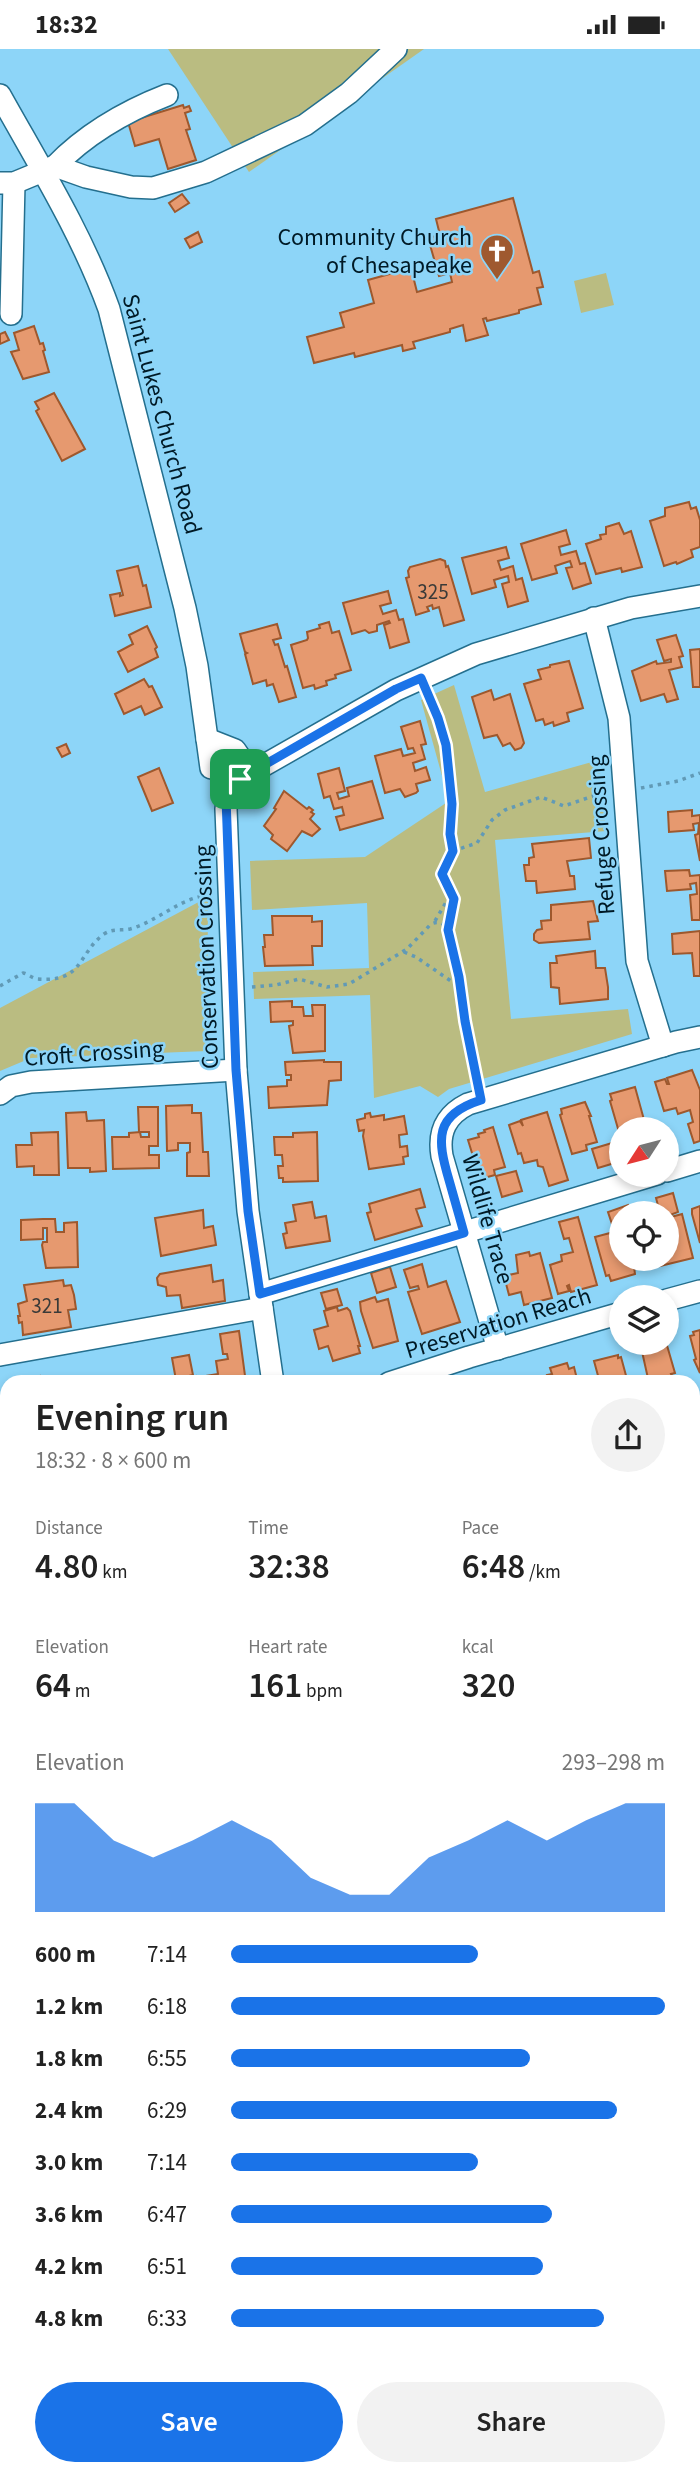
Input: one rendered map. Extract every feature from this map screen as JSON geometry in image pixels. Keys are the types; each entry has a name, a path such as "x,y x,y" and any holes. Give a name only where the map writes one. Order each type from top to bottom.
{"street":[{"path":"49,168 131,187 153,188 206,172 305,125 349,93 396,49"},
{"path":"11,314 7,183 49,168 117,118 167,95"},
{"name":"Saint Lukes Church Road","path":"1,99 49,168 109,309 185,608 211,768"},
{"name":"Conservation Crossing","path":"272,1375 248,1211 236,1070 226,798 232,785 396,689 476,654 631,608 700,596"},
{"name":"Refuge Crossing","path":"594,618 619,718 637,961 663,1047"},
{"path":"207,739 235,750 251,772"},
{"name":"Wildlife Trace","path":"498,1349 442,1156 441,1132 451,1115 460,1108 481,1100 700,1037"},
{"name":"Croft Crossing","path":"0,1094 10,1086 31,1082 236,1070"},
{"path":"679,1167 700,1161"},
{"path":"0,1355 261,1301 464,1233 614,1187"},
{"path":"679,1297 700,1291"},
{"name":"Preservation Reach","path":"415,1375 609,1317"}],"path":[{"path":"421,678 445,740 452,804 450,834 453,851 442,874 452,892 454,903 448,930 481,1100"},
{"path":"453,851 477,843 500,813 539,798 564,806 596,793 678,781 700,772"},
{"path":"233,988 268,986 299,979 327,987 356,980 404,952 433,923 452,892"},
{"path":"0,986 23,973 36,979 67,975 76,970 95,943 110,931 142,924 194,896 229,895"},
{"path":"433,923 442,923 448,930"},
{"path":"404,952 413,955 461,988"}],"green space":[{"path":"168,49 424,49 249,172"},
{"path":"606,273 614,305 581,313 574,281"},
{"path":"454,685 485,792 599,760 606,831 495,840 511,1019 628,1009 632,1034 449,1089 438,1097 420,1086 374,1098 370,995 254,999 253,972 369,968 367,903 252,910 250,861 365,857 449,801 421,700"},
{"path":"208,897 207,1051 31,1058 0,1071 0,1008"}],"building":[{"path":"183,105 184,108 189,106 191,111 185,113 190,129 186,130 196,160 168,169 159,139 135,146 128,122"},
{"path":"182,194 189,203 175,212 169,203"},
{"name":"Community Church of Chesapeake","path":"513,198 533,273 539,271 543,287 537,288 541,304 519,310 519,313 487,321 486,318 483,319 488,335 466,341 463,325 450,329 450,332 413,342 415,348 403,351 402,345 355,357 354,353 314,363 307,337 344,327 340,313 374,303 368,280 411,268 417,292 452,282 450,273 439,276 428,238 440,235 436,219"},
{"path":"198,232 202,242 190,248 185,239"},
{"path":"34,326 40,344 43,343 49,372 23,379 11,352 19,350 14,333"},
{"path":"5,332 9,340 0,344 0,334"},
{"path":"54,393 85,449 62,461 36,411 39,409 35,402"},
{"path":"689,502 691,509 696,507 700,520 700,547 691,550 693,557 664,566 650,521 665,516 665,508"},
{"path":"619,523 624,534 631,531 642,567 622,572 621,568 596,574 586,544 601,539 600,535 606,534 606,527"},
{"path":"566,530 570,544 559,547 561,555 576,551 580,564 585,563 591,583 573,589 566,568 572,567 570,561 555,566 557,573 532,580 521,544"},
{"path":"506,547 509,558 498,561 501,570 513,566 516,580 522,578 528,601 508,607 502,584 509,582 508,576 494,580 496,587 472,594 462,558"},
{"path":"440,559 448,566 464,620 444,626 439,607 433,609 432,605 427,607 429,611 416,615 406,578 409,577 410,567"},
{"path":"138,566 151,607 115,616 110,595 123,595 117,571"},
{"path":"388,591 391,603 380,606 383,614 396,610 399,620 403,619 409,642 390,648 384,625 390,623 389,621 377,625 377,631 369,633 365,630 352,634 343,603"},
{"path":"329,622 332,633 339,631 351,670 335,675 336,678 326,681 327,685 315,689 314,685 303,688 291,645 307,640 307,632"},
{"path":"277,624 281,638 273,640 275,645 278,644 285,667 287,666 296,697 279,702 273,684 267,686 266,680 253,684 240,634"},
{"path":"147,626 157,647 155,649 158,657 128,672 118,652 133,644 129,635"},
{"path":"676,635 683,656 679,657 682,667 669,670 678,699 667,702 664,694 641,701 632,671 656,661 657,664 671,662 671,659 664,661 657,640"},
{"path":"700,649 700,687 693,687 690,650"},
{"path":"569,661 583,708 567,713 569,721 554,726 553,722 545,725 543,719 536,721 524,684 541,679 538,670"},
{"path":"144,679 149,687 152,686 162,707 145,715 141,706 124,714 115,694"},
{"path":"491,690 494,700 510,694 524,743 521,748 515,750 510,743 503,746 497,735 484,738 472,697"},
{"path":"420,721 426,744 421,745 425,759 413,763 415,771 426,767 430,780 416,784 418,791 405,797 400,789 385,793 375,756 401,749 403,756 415,753 413,748 408,749 401,727"},
{"path":"66,744 70,753 62,757 57,748"},
{"path":"159,768 173,803 152,811 138,777"},
{"path":"339,768 345,791 337,793 339,799 349,796 347,788 372,781 383,818 340,830 336,817 344,815 342,807 334,809 330,796 324,798 318,774"},
{"path":"284,791 307,809 309,807 313,810 311,812 314,814 310,819 320,829 312,836 302,831 287,851 271,839 273,835 264,826"},
{"path":"692,810 692,816 700,815 700,861 695,835 698,834 699,823 693,824 694,830 669,832 668,812"},
{"path":"589,838 591,858 567,861 570,876 574,876 575,889 537,893 536,881 526,881 524,865 529,865 529,858 534,857 532,844"},
{"path":"689,870 690,876 700,875 700,920 692,920 690,895 697,894 696,883 690,884 691,889 667,891 665,871"},
{"path":"593,901 598,921 588,922 590,939 539,943 534,940 534,934 542,929 541,921 551,920 551,905"},
{"path":"272,916 312,916 312,922 322,921 322,946 312,946 313,965 265,966 264,935 273,935"},
{"path":"700,931 700,976 694,976 692,953 673,954 672,934"},
{"path":"595,951 596,968 605,968 608,999 560,1004 559,988 551,987 550,963 557,963 556,956"},
{"path":"292,1001 292,1007 303,1007 304,1016 313,1016 312,1005 325,1005 325,1051 293,1053 289,1026 293,1025 293,1021 271,1022 270,1002"},
{"path":"285,1062 341,1062 341,1080 329,1081 327,1105 269,1108 268,1087 287,1086 287,1080 291,1080 291,1075 286,1075"},
{"path":"692,1070 700,1090 700,1141 694,1143 688,1124 693,1122 690,1110 678,1114 676,1108 664,1111 655,1082 665,1079 669,1084 667,1078"},
{"path":"635,1087 643,1117 615,1117 610,1094"},
{"path":"585,1102 597,1142 586,1145 587,1150 572,1154 560,1115 561,1109"},
{"path":"192,1105 192,1113 201,1113 203,1152 208,1152 209,1176 187,1176 190,1143 178,1143 178,1150 167,1151 166,1106"},
{"path":"138,1107 158,1107 158,1146 149,1146 149,1155 159,1155 159,1168 113,1169 112,1137 129,1137 129,1133 140,1132","holes":["140,1132 149,1132 149,1137 141,1137"]},
{"path":"86,1112 87,1121 104,1120 106,1171 90,1172 90,1168 68,1168 66,1113"},
{"path":"547,1112 568,1180 549,1186 543,1167 538,1166 537,1160 524,1163 521,1153 518,1154 509,1125 520,1121 523,1126 521,1120"},
{"path":"370,1113 371,1117 384,1115 384,1120 404,1116 407,1134 399,1135 400,1147 407,1146 408,1156 403,1157 404,1164 369,1169 364,1130 359,1131 357,1120"},
{"path":"493,1127 505,1167 494,1170 495,1175 480,1179 468,1140 479,1137 478,1134"},
{"path":"58,1132 59,1175 34,1175 34,1166 17,1167 16,1145 32,1145 31,1133"},
{"path":"317,1132 318,1181 283,1182 283,1178 279,1178 278,1166 283,1166 282,1155 275,1155 274,1137 293,1137 293,1133"},
{"path":"609,1144 609,1165 598,1168 592,1149"},
{"path":"516,1171 522,1191 502,1197 496,1176"},
{"path":"420,1189 425,1207 416,1209 422,1226 375,1240 367,1213 371,1212 369,1204"},
{"path":"673,1193 675,1201 657,1201 656,1198"},
{"path":"312,1202 315,1218 326,1216 330,1241 286,1248 283,1234 287,1233 285,1223 296,1221 293,1205"},
{"path":"700,1206 700,1243 692,1209"},
{"path":"203,1210 204,1228 213,1226 216,1245 161,1256 155,1218"},
{"path":"682,1214 693,1258 679,1261 679,1215"},
{"path":"578,1217 597,1285 571,1292 569,1285 569,1291 558,1294 550,1265 562,1261 561,1255 573,1252 569,1238 564,1239 559,1222"},
{"path":"55,1219 56,1232 64,1232 64,1223 77,1222 78,1267 46,1268 42,1245 47,1242 47,1228 43,1228 43,1239 21,1240 21,1220"},
{"path":"609,1233 609,1271 635,1271 635,1274 611,1281 609,1275 606,1276 595,1237"},
{"path":"529,1252 530,1256 540,1253 552,1298 524,1305 521,1292 509,1295 504,1276 518,1273 516,1255"},
{"path":"422,1264 428,1287 446,1281 460,1322 422,1334 408,1292 419,1289 418,1286 410,1288 404,1270"},
{"path":"211,1265 213,1282 223,1280 225,1301 182,1308 180,1295 167,1296 166,1287 158,1285 157,1278 160,1274"},
{"path":"390,1267 396,1287 377,1293 371,1273"},
{"path":"63,1280 64,1286 71,1285 74,1295 76,1309 68,1310 71,1327 23,1335 18,1304 27,1301 24,1285"},
{"path":"337,1289 342,1305 326,1309 321,1293"},
{"path":"375,1297 377,1302 388,1299 398,1341 373,1348 360,1302"},
{"path":"337,1307 338,1311 347,1308 350,1311 360,1353 333,1361 328,1346 319,1349 314,1330 328,1326 324,1311"},
{"path":"700,1330 700,1373 694,1360 696,1359 690,1336"},
{"path":"239,1331 245,1375 212,1375 218,1374 216,1361 228,1359 227,1354 223,1354 220,1334"},
{"path":"189,1355 193,1375 175,1375 172,1358"},
{"path":"618,1355 618,1358 621,1357 626,1375 598,1375 594,1361"},
{"path":"643,1355 670,1355 675,1373 647,1375"},
{"path":"567,1363 569,1369 574,1367 576,1375 547,1375 552,1374 550,1368"}],"place":[{"name":"Community Church of Chesapeake","path":"497,281"}],"route":[{"path":"421,678 446,745 453,851 442,874 454,899 448,930 459,977 473,1070 481,1100 460,1108 451,1115 441,1132 442,1156 464,1233 260,1294 248,1211 236,1070 229,895 226,798 232,785 240,779 396,689 421,678"}]}
